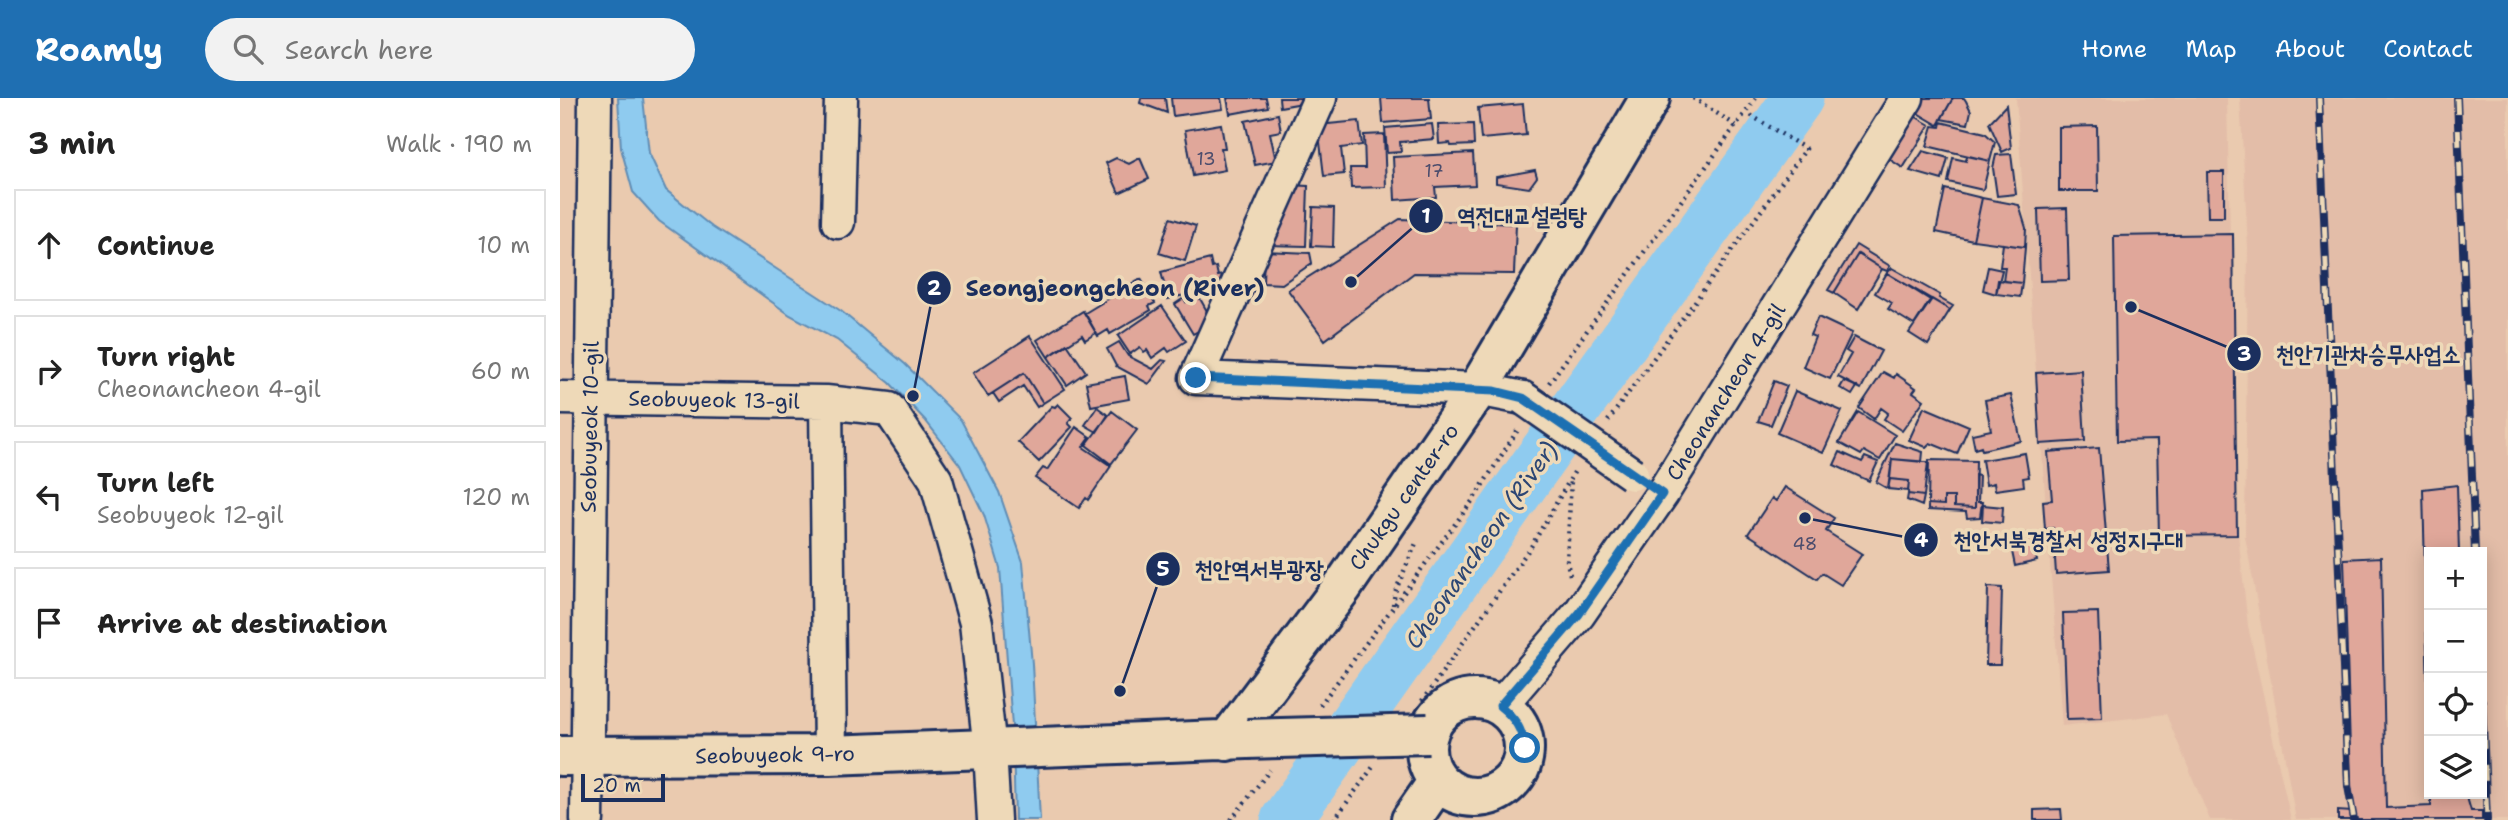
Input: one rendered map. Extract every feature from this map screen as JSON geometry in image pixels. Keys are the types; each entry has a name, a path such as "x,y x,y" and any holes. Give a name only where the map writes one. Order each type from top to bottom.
{"street":[{"name":"Seobuyeok 10-gil","path":"587,820 573,756 575,398 595,98"},
{"path":"838,222 841,98"},
{"path":"1320,98 1196,378 1478,389 1532,400 1662,494"},
{"name":"Chukgu center-ro","path":"1249,748 1343,586 1478,389 1650,98"},
{"name":"Cheonancheon 4-gil","path":"1500,706 1579,614 1662,494 1907,98"},
{"name":"Seobuyeok 13-gil","path":"575,398 826,402 890,410 936,480 976,623 990,750 994,820"},
{"path":"826,402 830,755"},
{"path":"1249,748 1424,718 1434,721 1444,710 1457,702 1472,699 1487,700 1513,717 1522,731 1525,748 1522,765 1513,779 1500,791 1485,797 1467,797 1452,791 1438,781 1428,759 1424,718"},
{"name":"Seobuyeok 9-ro","path":"573,756 830,755 1052,748 1249,748"},
{"path":"1411,820 1438,781"}],"path":[{"path":"1693,98 1737,126"},
{"path":"1316,710 1473,500 1532,400 1756,98"},
{"path":"1605,425 1806,149 1747,113"},
{"path":"1424,718 1532,545 1577,467"},
{"path":"1571,478 1567,562 1579,614"},
{"path":"1231,820 1249,748"},
{"path":"1334,820 1373,766"}],"shaded area":[{"path":"2016,98 2227,98 2236,515 2248,626 2291,820 2210,820 2166,714 2062,726"},
{"path":"2240,98 2508,98 2508,820 2296,820 2245,536 2248,247"}],"water":[{"path":"618,98 643,98 649,153 666,190 712,227 841,311 905,364 961,420 999,492 1023,562 1032,664 1040,820 1015,820 1013,739 1000,568 984,515 960,465 925,420 890,383 837,340 790,315 659,221 633,192 621,148"}],"building":[{"path":"1141,98 1165,98 1167,113 1140,103"},
{"path":"1171,98 1221,98 1223,109 1173,116"},
{"path":"1227,98 1266,98 1268,107 1230,114"},
{"path":"1279,98 1305,98 1302,103 1280,107"},
{"path":"1381,98 1429,98 1431,119 1383,123"},
{"path":"1915,98 1953,98 1938,125 1909,108"},
{"path":"1953,98 1964,98 1966,101 1971,111 1968,124 1941,119"},
{"path":"1523,104 1526,135 1481,139 1478,108"},
{"path":"2006,105 2011,148 2002,152 1989,123"},
{"path":"1909,113 1930,125 1903,168 1883,155"},
{"path":"1278,114 1281,131 1270,133 1276,161 1255,165 1245,121"},
{"path":"1359,121 1362,145 1341,148 1344,174 1324,176 1318,125"},
{"path":"1941,122 1985,133 1995,142 1990,161 1927,146 1933,126 1940,127"},
{"path":"1221,124 1225,170 1193,176 1185,130"},
{"path":"1432,124 1434,139 1400,142 1401,152 1387,153 1385,128"},
{"path":"1473,124 1474,145 1439,144 1438,125"},
{"path":"2097,126 2098,191 2059,191 2059,127"},
{"path":"1384,134 1386,187 1351,188 1350,168 1365,168 1364,135"},
{"path":"1923,151 1948,158 1942,180 1910,171"},
{"path":"1473,153 1475,185 1435,187 1436,197 1395,200 1393,157"},
{"path":"2011,154 2016,194 1997,196 1993,168 1996,155"},
{"path":"1967,156 1990,161 1983,190 1948,182 1953,158 1966,161"},
{"path":"1116,158 1129,164 1140,158 1149,179 1119,193 1106,163"},
{"path":"1535,170 1537,177 1529,188 1496,183 1496,177"},
{"path":"2207,172 2224,172 2224,217 2208,217"},
{"path":"1288,185 1308,186 1306,246 1266,245 1271,221 1283,221 1284,214 1287,214"},
{"path":"1945,189 1982,198 1973,240 1936,232"},
{"path":"1982,198 2019,205 2026,228 2025,247 1973,240"},
{"path":"1313,207 1334,208 1333,247 1311,246"},
{"path":"2067,208 2069,280 2040,281 2038,209"},
{"path":"1170,218 1196,226 1185,261 1159,253"},
{"path":"1400,219 1516,224 1514,274 1414,273 1325,340 1288,290"},
{"path":"2233,234 2237,535 2159,536 2157,440 2117,441 2114,236"},
{"path":"2003,244 2025,247 2022,283 2003,281 2005,267 2000,267"},
{"path":"1856,245 1890,266 1887,271 1858,254 1834,293 1828,290"},
{"path":"1264,251 1310,253 1312,263 1282,284 1263,283"},
{"path":"1858,254 1882,269 1858,309 1834,293"},
{"path":"1210,259 1212,268 1216,267 1218,276 1223,275 1226,285 1168,299 1161,272"},
{"path":"1988,267 2002,270 1996,294 1983,290"},
{"path":"1892,268 1940,295 1939,298 1953,306 1950,310 1887,273"},
{"path":"1887,273 1930,300 1914,325 1888,309 1892,303 1875,293"},
{"path":"1141,279 1155,303 1149,306 1151,310 1110,334 1108,330 1098,336 1085,313"},
{"path":"1998,280 2022,283 2020,297 1996,294"},
{"path":"1198,295 1213,322 1193,334 1175,304 1184,298 1186,302"},
{"path":"1932,299 1950,310 1928,345 1909,333"},
{"path":"1162,306 1186,341 1169,352 1166,348 1152,358 1147,350 1144,352 1140,347 1130,354 1118,336"},
{"path":"1083,311 1096,333 1085,340 1082,335 1048,357 1037,340"},
{"path":"1818,317 1852,333 1830,379 1803,367 1815,337 1810,335"},
{"path":"1030,336 1065,389 1043,403 1024,373 988,396 973,373"},
{"path":"1854,337 1881,351 1861,389 1838,377 1851,354 1846,351"},
{"path":"1119,342 1128,356 1153,369 1162,360 1166,361 1149,384 1116,366 1107,349"},
{"path":"1067,344 1086,372 1067,385 1048,357"},
{"path":"2081,370 2085,441 2040,444 2036,373"},
{"path":"1883,372 1894,378 1896,374 1916,388 1913,392 1924,400 1902,431 1884,419 1888,413 1881,408 1874,419 1859,408"},
{"path":"1024,373 1043,403 1037,407 1023,386 999,402 993,393"},
{"path":"1125,376 1129,399 1091,406 1086,383"},
{"path":"1774,381 1787,386 1771,425 1758,421"},
{"path":"1844,381 1857,387 1852,395 1840,388"},
{"path":"1795,391 1842,411 1823,453 1777,433"},
{"path":"2011,395 2021,441 1982,450 1981,447 1975,449 1972,434 1991,430 1985,400"},
{"path":"1058,404 1072,418 1068,423 1072,427 1039,462 1018,442 1052,406"},
{"path":"1097,407 1108,415 1097,432 1085,425"},
{"path":"1924,407 1969,426 1957,454 1930,443 1926,447 1909,440"},
{"path":"1112,411 1137,430 1111,464 1086,445"},
{"path":"1858,412 1895,435 1880,460 1864,451 1861,455 1839,443"},
{"path":"1076,427 1090,437 1083,447 1111,466 1088,500 1086,498 1079,508 1035,478 1043,468 1047,470"},
{"path":"1895,443 1923,452 1922,462 1892,459 1888,489 1876,482"},
{"path":"2099,448 2109,570 2056,574 2053,528 2045,529 2043,501 2052,500 2048,452"},
{"path":"1840,452 1862,462 1865,457 1878,462 1869,481 1834,465"},
{"path":"2025,453 2029,477 2023,478 2024,486 1995,490 1994,483 1986,485 1982,460"},
{"path":"1892,459 1928,462 1924,496 1908,494 1909,481 1890,479"},
{"path":"1929,460 1976,461 1975,508 1954,507 1954,497 1944,497 1944,505 1928,504"},
{"path":"1975,475 1979,476 1978,502 1982,502 1980,517 1967,518 1966,512 1928,510 1928,504 1944,505 1944,497 1954,497 1954,507 1975,508"},
{"path":"1890,479 1909,481 1908,491 1888,489"},
{"path":"2457,485 2459,547 2424,547 2423,489"},
{"path":"1785,487 1834,518 1826,531 1862,554 1841,585 1822,573 1817,579 1748,534 1772,498 1776,501"},
{"path":"1908,494 1924,496 1922,506 1907,500"},
{"path":"1983,505 2003,507 2002,523 1982,521"},
{"path":"2031,533 2037,561 2015,566 2009,537"},
{"path":"2381,557 2386,808 2431,806 2431,799 2467,799 2471,811 2482,811 2482,820 2338,820 2338,811 2352,812 2344,559"},
{"path":"1988,587 2002,588 2000,665 1986,665"},
{"path":"2098,612 2102,718 2067,719 2063,613"},
{"path":"2061,809 2062,820 2034,820 2034,810"}],"waterway":[{"name":"Cheonancheon (River)","path":"1286,820 1798,98"}],"railway":[{"path":"2319,98 2348,786 2354,820"},
{"path":"2457,98 2475,547"},
{"path":"2483,736 2487,820"}],"place":[{"name":"역전대교설렁탕","path":"1351,282"},
{"name":"천안기관차승무사업소","path":"2131,307"},
{"name":"Seongjeongcheon (River)","path":"913,396"},
{"name":"천안서북경찰서 성정지구대","path":"1805,518"},
{"name":"천안역서부광장","path":"1120,691"}],"route":[{"path":"1196,378 1495,391 1523,398 1662,494 1579,614 1500,706 1513,717 1522,731 1525,748"}]}
